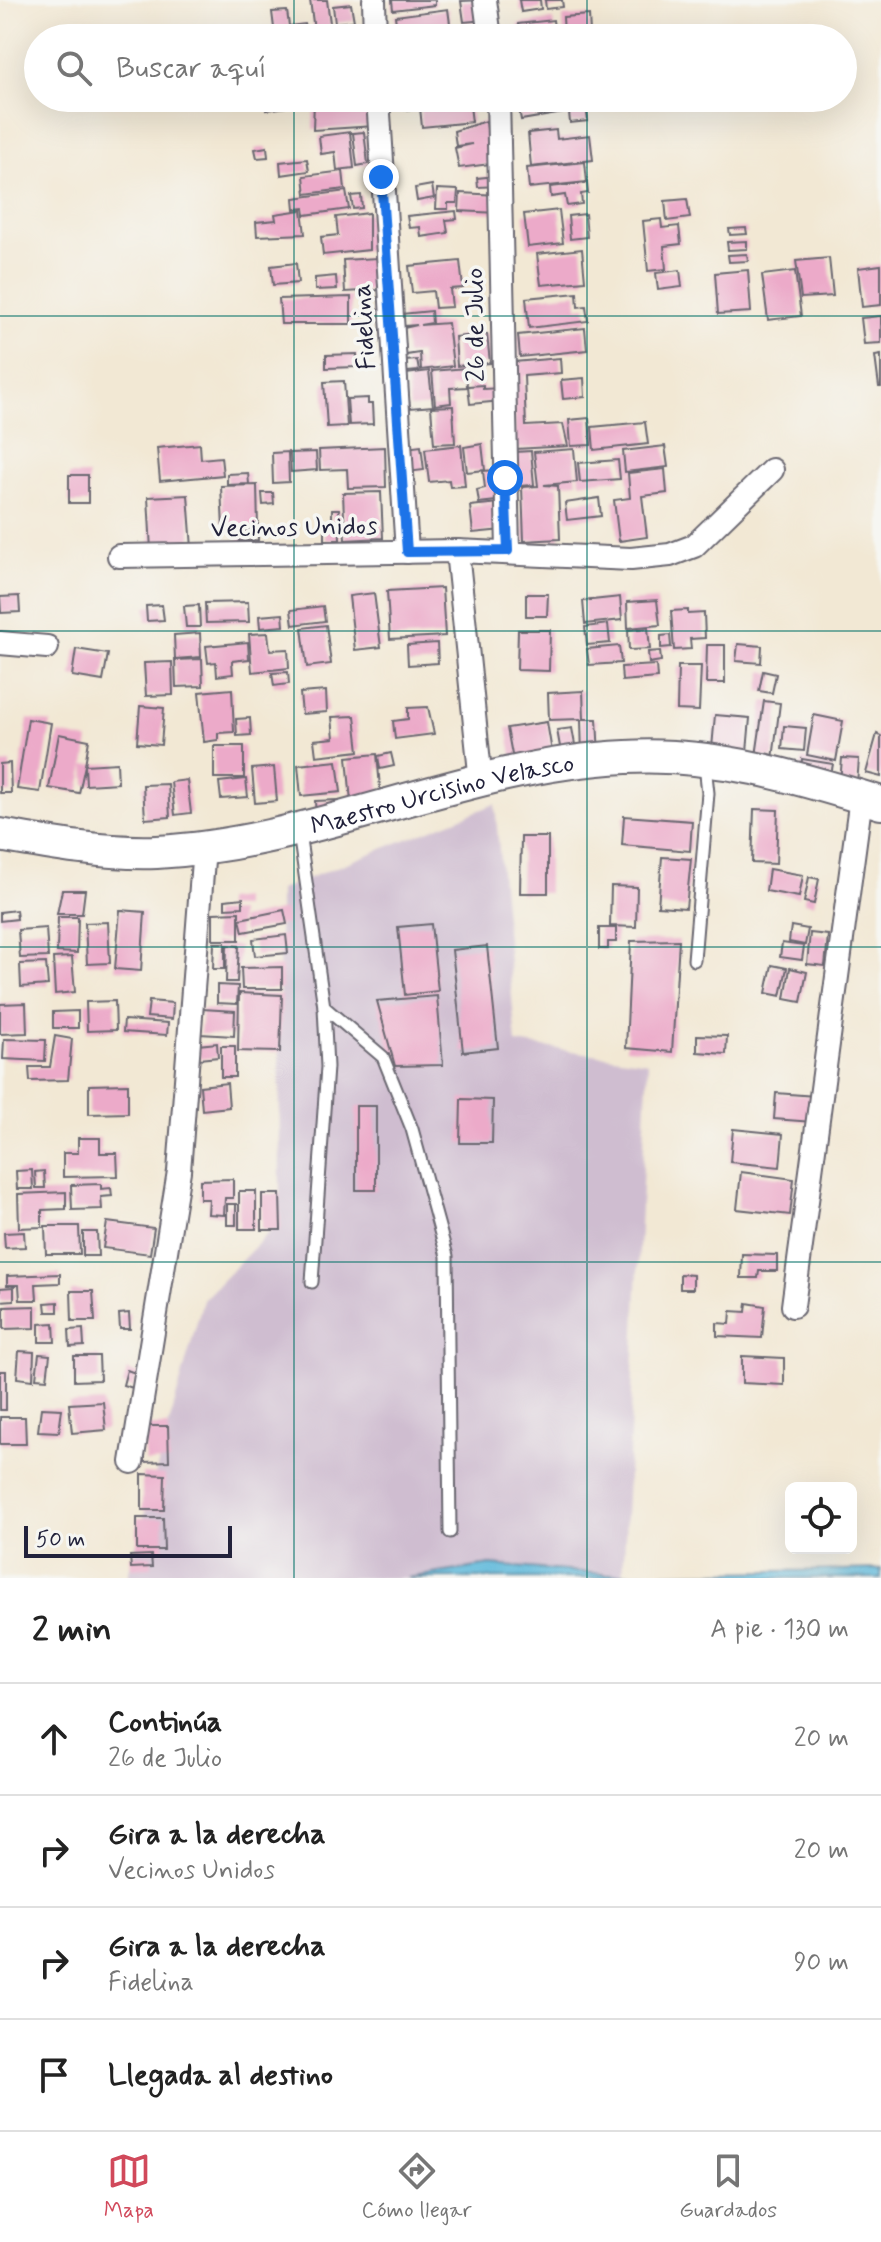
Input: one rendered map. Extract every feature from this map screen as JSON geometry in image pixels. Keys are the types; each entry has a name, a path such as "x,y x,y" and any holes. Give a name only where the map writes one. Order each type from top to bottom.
{"street":[{"path":"374,0 375,24"},
{"path":"485,0 488,24"},
{"name":"Fidelina","path":"379,112 407,552"},
{"name":"26 de Julio","path":"498,112 508,551"},
{"name":"Vecinos Unidos","path":"119,556 457,551 631,559 670,555 694,546 772,470"},
{"path":"457,551 481,782"},
{"path":"0,643 47,647"},
{"name":"Maestro Urcisino Velasco","path":"0,835 105,849 155,852 204,847 481,782 626,756 732,762 871,800"},
{"path":"793,1306 871,800"},
{"path":"132,1462 179,1171 204,847"}],"lane":[{"path":"694,960 708,793 704,760"},
{"path":"298,827 324,1007 325,1129 312,1282"},
{"path":"324,1007 383,1057 412,1129 447,1256 450,1532"}],"shaded area":[{"path":"495,804 516,1043 648,1062 623,1578 127,1578 203,1300 280,1221 279,890"}],"water":[{"path":"490,1565 604,1574 881,1569 881,1578 408,1578"}],"building":[{"path":"310,0 327,0 330,24 313,24"},
{"path":"392,0 435,0 435,5 393,10"},
{"path":"483,0 485,20 464,22 461,1"},
{"path":"519,0 540,0 541,9 521,12"},
{"path":"545,0 562,0 563,7 546,9"},
{"path":"351,4 354,21 335,23 333,6"},
{"path":"448,9 450,24 396,24 395,16"},
{"path":"287,11 289,24 274,24 272,12"},
{"path":"589,15 590,24 563,24 563,17"},
{"path":"553,20 554,24 518,24"},
{"path":"314,112 373,112 375,126 313,130"},
{"path":"420,112 471,112 472,122 422,127"},
{"path":"520,112 569,112 521,120"},
{"path":"569,112 587,112 588,121 570,123"},
{"path":"486,121 490,155 498,163 459,168 455,148 472,144 456,146 454,131"},
{"path":"556,130 557,139 590,135 593,160 531,167 528,133"},
{"path":"350,132 354,168 337,170 335,152 321,154 319,136"},
{"path":"364,132 368,164 357,166 353,133"},
{"path":"267,147 268,157 257,158 255,149"},
{"path":"307,159 309,171 281,175 280,162"},
{"path":"585,162 587,182 529,188 527,168"},
{"path":"343,171 345,189 306,194 304,176"},
{"path":"496,176 497,186 478,187 477,178"},
{"path":"587,183 588,193 581,194 582,204 567,206 565,195 551,197 550,187"},
{"path":"432,185 434,198 417,201 415,188"},
{"path":"437,189 458,190 457,203 448,203 448,209 436,209"},
{"path":"346,191 349,209 305,215 304,208 295,209 294,198"},
{"path":"460,193 498,195 497,213 459,211"},
{"path":"361,195 362,208 353,209 351,196"},
{"path":"687,199 690,218 667,221 665,201"},
{"path":"302,210 305,234 257,236 256,222 276,220 275,214"},
{"path":"559,210 563,243 528,247 524,214"},
{"path":"456,211 457,219 446,220 448,233 421,237 420,227 409,228 407,216"},
{"path":"369,213 369,250 323,255 321,237 338,235 336,217"},
{"path":"585,214 587,237 570,239 568,216"},
{"path":"661,219 662,228 679,226 681,244 664,246 666,269 648,271 643,221"},
{"path":"746,228 747,234 730,235 729,229"},
{"path":"747,241 747,249 728,250 727,242"},
{"path":"582,249 585,281 541,285 537,254"},
{"path":"747,254 748,261 729,262 728,255"},
{"path":"378,258 381,290 345,292 343,260"},
{"path":"829,258 833,296 801,298 796,261"},
{"path":"460,261 463,288 450,289 452,307 435,308 433,291 412,293 409,266"},
{"path":"296,263 298,283 273,285 271,266"},
{"path":"881,265 881,305 862,307 858,268"},
{"path":"680,270 682,287 658,290 656,273"},
{"path":"748,270 751,312 718,314 715,273"},
{"path":"795,271 801,316 768,320 762,275"},
{"path":"336,276 337,289 315,290 315,278"},
{"path":"577,293 578,307 586,306 588,321 529,328 526,298"},
{"path":"351,297 351,324 281,324 279,299"},
{"path":"431,311 432,323 420,325 448,323 453,366 421,370 420,353 406,355 404,328 417,325 404,326 402,314"},
{"path":"881,316 881,343 864,344 861,318"},
{"path":"585,328 587,350 520,357 518,335"},
{"path":"487,334 490,363 457,366 455,337"},
{"path":"357,354 357,367 326,368 326,355"},
{"path":"881,355 881,387 879,387 875,356"},
{"path":"560,358 561,373 524,376 526,426 563,424 568,446 515,449 514,362"},
{"path":"417,360 419,371 407,372 405,361"},
{"path":"466,368 467,387 450,388 451,403 435,405 432,371"},
{"path":"429,371 433,406 410,408 406,374"},
{"path":"584,378 585,397 563,399 561,380"},
{"path":"344,381 347,426 327,427 324,382"},
{"path":"483,385 483,389 501,388 502,401 470,404 468,386"},
{"path":"368,398 368,404 372,404 373,424 349,425 347,399"},
{"path":"453,406 455,443 434,444 431,407"},
{"path":"589,418 591,445 571,446 569,420"},
{"path":"645,422 648,444 594,450 592,427"},
{"path":"200,444 201,459 221,457 223,475 160,481 157,448"},
{"path":"482,444 485,470 467,472 464,447"},
{"path":"461,445 465,486 450,487 449,480 429,482 425,449"},
{"path":"421,446 424,470 408,472 405,448"},
{"path":"665,446 668,467 625,472 623,451"},
{"path":"385,447 386,487 348,488 347,469 320,470 319,450"},
{"path":"574,449 577,482 544,485 558,486 560,539 524,541 522,487 538,486 534,452"},
{"path":"531,451 534,485 518,486 515,452"},
{"path":"288,452 289,482 273,483 272,453"},
{"path":"316,452 317,470 291,472 290,453"},
{"path":"618,460 620,479 580,482 578,463"},
{"path":"665,469 667,493 642,496 647,537 619,541 614,500 630,498 628,473"},
{"path":"496,470 496,501 479,503 477,490 485,488 483,471"},
{"path":"248,473 249,484 227,485 227,474"},
{"path":"69,475 88,475 88,503 69,503"},
{"path":"257,485 258,528 223,529 221,486"},
{"path":"381,492 383,538 345,540 343,493"},
{"path":"262,493 273,493 274,504 263,505"},
{"path":"188,495 192,548 151,550 148,497"},
{"path":"599,498 601,516 567,520 565,503"},
{"path":"499,503 502,530 473,533 470,506"},
{"path":"332,509 339,509 340,540 325,540 325,527 332,526"},
{"path":"258,530 258,540 239,541 238,531"},
{"path":"442,588 445,636 390,639 387,591"},
{"path":"374,593 381,647 355,650 349,596"},
{"path":"526,594 548,594 547,616 526,616"},
{"path":"19,596 20,612 1,613 0,597"},
{"path":"620,597 622,620 585,624 583,601"},
{"path":"657,600 660,625 628,628 627,602"},
{"path":"248,602 249,622 206,623 205,603"},
{"path":"162,605 164,620 147,621 146,606"},
{"path":"199,605 200,627 186,627 184,606"},
{"path":"323,606 325,621 293,625 291,610"},
{"path":"688,610 688,614 704,613 705,638 690,639 691,649 674,650 671,611"},
{"path":"283,614 284,626 260,628 259,616"},
{"path":"608,624 610,643 587,645 585,627"},
{"path":"326,625 331,664 307,667 302,628"},
{"path":"648,628 650,649 629,650 628,630"},
{"path":"518,630 550,630 549,671 517,670"},
{"path":"200,633 201,657 175,659 174,635"},
{"path":"268,633 270,650 288,649 289,668 252,672 249,634"},
{"path":"670,635 671,647 661,648 661,636"},
{"path":"248,642 249,659 232,661 233,674 217,676 216,662 208,663 206,646"},
{"path":"437,643 438,663 408,665 407,645"},
{"path":"738,644 762,646 761,663 736,661"},
{"path":"707,645 725,645 725,683 706,683"},
{"path":"619,646 621,663 589,665 587,649"},
{"path":"76,649 108,654 103,681 72,676"},
{"path":"660,651 661,661 649,663 648,652"},
{"path":"202,659 203,686 176,687 175,660"},
{"path":"172,662 173,695 146,696 144,663"},
{"path":"656,665 657,678 622,681 621,667"},
{"path":"678,666 701,666 699,711 677,710"},
{"path":"763,671 776,674 772,693 759,691"},
{"path":"288,672 289,684 274,686 272,673"},
{"path":"232,689 234,732 218,733 218,740 204,742 199,692"},
{"path":"326,691 327,712 302,714 300,693"},
{"path":"583,691 584,719 597,719 599,756 582,756 581,719 549,720 548,693"},
{"path":"764,701 780,703 773,759 756,756"},
{"path":"140,706 164,708 161,745 137,743"},
{"path":"428,707 434,734 395,739 393,721 408,719 408,708"},
{"path":"715,715 750,718 747,752 712,748"},
{"path":"814,715 843,721 836,761 807,755"},
{"path":"355,716 359,751 316,756 314,740 334,738 332,717"},
{"path":"250,718 251,735 237,736 236,719"},
{"path":"28,719 51,723 40,792 17,789"},
{"path":"547,722 554,764 515,771 507,728"},
{"path":"784,726 806,728 804,751 782,749"},
{"path":"572,728 577,756 562,758 557,730"},
{"path":"59,734 89,740 79,793 49,788"},
{"path":"877,734 881,736 881,777 866,773"},
{"path":"214,746 244,746 244,778 214,778"},
{"path":"391,753 394,766 380,769 378,756"},
{"path":"377,754 381,799 351,802 347,757"},
{"path":"842,758 859,759 857,784 840,783"},
{"path":"802,759 833,764 830,780 800,775"},
{"path":"337,761 341,792 301,796 298,765"},
{"path":"10,763 11,793 0,793 0,764"},
{"path":"117,763 118,783 86,785 85,765"},
{"path":"274,767 277,801 255,803 252,769"},
{"path":"246,779 248,797 221,799 219,782"},
{"path":"187,780 191,813 175,815 171,782"},
{"path":"168,784 170,817 145,819 143,785"},
{"path":"337,800 338,816 316,817 315,801"},
{"path":"754,809 778,810 776,864 752,863"},
{"path":"624,816 692,821 690,851 622,845"},
{"path":"521,837 548,837 548,893 520,893"},
{"path":"662,857 691,859 686,908 658,906"},
{"path":"769,869 803,875 799,897 766,891"},
{"path":"809,877 819,879 814,904 804,902"},
{"path":"611,886 637,887 636,927 610,926"},
{"path":"62,890 85,890 82,914 57,914"},
{"path":"243,898 243,907 225,908 225,900"},
{"path":"16,910 17,919 0,921 0,912"},
{"path":"120,910 145,912 141,971 115,969"},
{"path":"284,910 287,924 243,932 240,919"},
{"path":"239,912 239,940 213,940 213,913"},
{"path":"58,917 78,917 77,953 57,952"},
{"path":"108,922 110,963 87,964 85,923"},
{"path":"431,924 438,991 405,995 398,927"},
{"path":"791,926 808,929 805,945 789,942"},
{"path":"46,928 48,957 20,958 18,930"},
{"path":"599,928 616,928 616,942 608,942 608,949 599,949"},
{"path":"810,933 828,935 825,966 807,964"},
{"path":"286,935 288,953 255,956 253,939"},
{"path":"679,940 672,1052 626,1048 631,941"},
{"path":"214,943 225,943 225,969 213,969"},
{"path":"782,943 804,946 802,960 780,957"},
{"path":"227,945 239,946 237,982 226,982"},
{"path":"487,946 498,1048 463,1052 452,950"},
{"path":"72,957 75,992 55,994 53,958"},
{"path":"46,963 48,985 21,987 20,964"},
{"path":"772,965 787,968 781,996 766,993"},
{"path":"282,967 282,989 242,989 241,968"},
{"path":"790,968 807,972 801,1002 785,999"},
{"path":"217,985 238,986 237,1004 217,1003"},
{"path":"239,993 282,995 280,1052 238,1051"},
{"path":"437,996 443,1065 395,1066 377,1001"},
{"path":"115,1001 116,1030 87,1031 86,1002"},
{"path":"149,1001 173,1003 172,1019 147,1017"},
{"path":"26,1003 27,1033 0,1034 0,1004"},
{"path":"202,1009 235,1011 234,1036 200,1034"},
{"path":"78,1011 78,1028 53,1028 53,1012"},
{"path":"124,1020 168,1023 167,1035 123,1032"},
{"path":"697,1035 727,1036 726,1054 697,1052"},
{"path":"55,1036 72,1039 68,1080 30,1081 29,1067 50,1067"},
{"path":"4,1039 46,1040 45,1061 3,1059"},
{"path":"217,1043 218,1057 199,1059 198,1045"},
{"path":"221,1046 235,1046 235,1077 221,1077"},
{"path":"227,1083 229,1107 202,1110 200,1086"},
{"path":"128,1084 128,1113 89,1114 89,1085"},
{"path":"776,1093 815,1096 813,1122 774,1119"},
{"path":"461,1099 493,1100 492,1143 460,1143"},
{"path":"356,1106 376,1106 376,1190 356,1190"},
{"path":"733,1129 783,1134 780,1167 730,1162"},
{"path":"78,1138 100,1138 100,1153 117,1153 118,1176 63,1177 63,1153 78,1153"},
{"path":"32,1170 33,1189 17,1189 16,1171"},
{"path":"44,1171 45,1188 36,1188 35,1172"},
{"path":"741,1172 794,1179 790,1215 737,1209"},
{"path":"233,1179 233,1198 225,1198 224,1215 208,1214 209,1199 200,1199 200,1180"},
{"path":"101,1184 101,1189 111,1188 112,1196 101,1197 102,1209 72,1210 71,1185"},
{"path":"239,1191 256,1191 256,1229 239,1229"},
{"path":"66,1192 66,1209 42,1210 42,1227 19,1228 18,1194"},
{"path":"262,1194 280,1194 281,1230 262,1230"},
{"path":"227,1204 236,1204 236,1225 227,1225"},
{"path":"107,1222 154,1228 150,1254 103,1248"},
{"path":"45,1226 79,1226 80,1254 46,1254"},
{"path":"24,1232 25,1247 5,1248 4,1233"},
{"path":"83,1232 97,1232 98,1256 83,1256"},
{"path":"742,1254 777,1255 777,1271 759,1271 758,1278 741,1278"},
{"path":"60,1274 60,1283 36,1284 37,1300 20,1300 19,1285 7,1285 7,1276"},
{"path":"680,1274 693,1275 693,1289 680,1289"},
{"path":"14,1287 14,1300 0,1301 0,1288"},
{"path":"71,1291 93,1291 95,1321 72,1321"},
{"path":"58,1302 58,1312 46,1312 45,1303"},
{"path":"747,1303 765,1306 762,1338 717,1336 717,1323 730,1324 731,1311 746,1312"},
{"path":"35,1306 35,1328 4,1329 4,1307"},
{"path":"129,1313 130,1329 120,1329 119,1314"},
{"path":"54,1323 55,1342 39,1342 39,1324"},
{"path":"83,1329 84,1346 70,1347 69,1330"},
{"path":"19,1351 34,1352 33,1380 17,1378"},
{"path":"39,1354 50,1355 47,1379 36,1378"},
{"path":"74,1356 99,1356 100,1380 74,1381"},
{"path":"742,1356 784,1358 784,1385 742,1383"},
{"path":"127,1370 138,1374 133,1388 123,1385"},
{"path":"0,1371 6,1371 6,1410 0,1410"},
{"path":"103,1402 106,1430 72,1433 69,1404"},
{"path":"41,1408 62,1409 59,1432 38,1431"},
{"path":"0,1417 25,1417 26,1444 0,1444"},
{"path":"144,1426 168,1426 169,1461 145,1462"},
{"path":"142,1474 165,1475 164,1510 142,1510"},
{"path":"137,1518 163,1518 164,1550 137,1550"},
{"path":"151,1555 152,1567 131,1568 130,1556"}],"route":[{"path":"381,177 407,552 508,551 505,478"}]}
